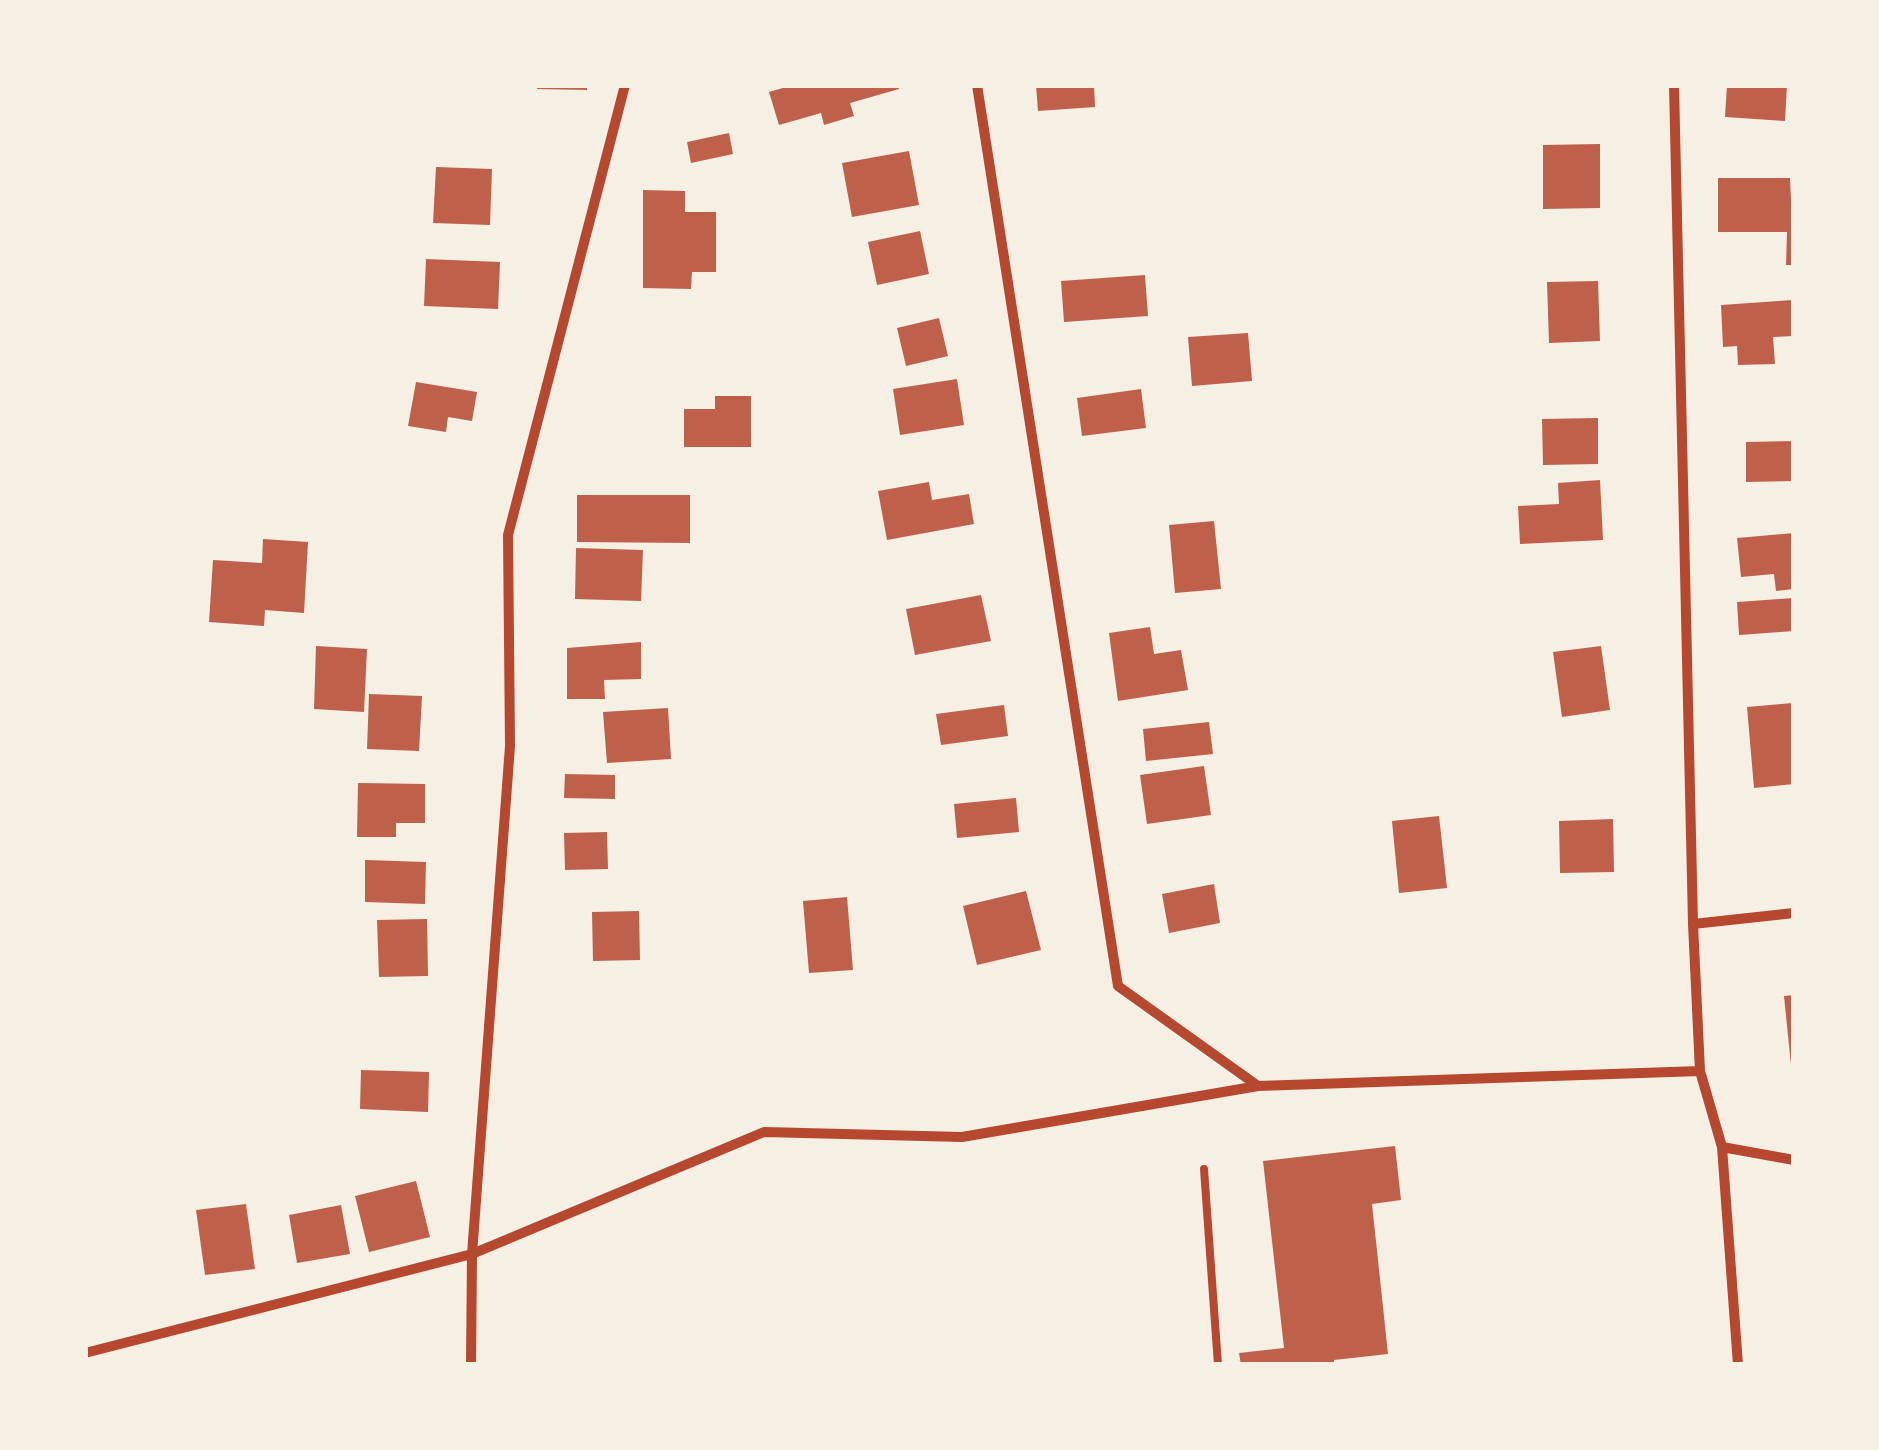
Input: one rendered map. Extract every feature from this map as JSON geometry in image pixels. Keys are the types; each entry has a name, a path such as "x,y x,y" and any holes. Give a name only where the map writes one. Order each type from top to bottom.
{"street":[{"path":"471,1365 472,1254 510,746 508,535 625,85"},
{"path":"977,85 1118,986 1258,1086"},
{"path":"1674,85 1693,924 1700,1071 1722,1146 1738,1365"},
{"path":"1693,924 1794,913"},
{"path":"85,1353 472,1254 764,1132 962,1137 1258,1086 1700,1071"},
{"path":"1722,1146 1794,1160"}],"lane":[{"path":"1204,1169 1218,1365"}],"building":[{"path":"537,85 587,85 587,90 537,89"},
{"path":"793,85 898,85 899,89 850,103 854,116 824,125 821,113 779,125 769,92"},
{"path":"1036,85 1094,85 1095,107 1038,111"},
{"path":"1727,85 1787,85 1785,121 1725,117"},
{"path":"729,133 733,154 691,163 687,142"},
{"path":"1600,144 1600,208 1543,209 1543,145"},
{"path":"909,151 919,205 852,217 842,163"},
{"path":"436,167 492,169 490,225 433,223"},
{"path":"1718,178 1790,178 1794,265 1786,265 1787,232 1718,232"},
{"path":"643,190 685,191 685,212 716,212 716,272 692,272 691,289 643,288"},
{"path":"920,231 929,274 877,285 868,242"},
{"path":"426,259 500,262 498,309 424,306"},
{"path":"1145,275 1148,316 1064,322 1061,281"},
{"path":"1598,281 1600,341 1549,343 1547,282"},
{"path":"1793,300 1794,336 1773,337 1775,364 1738,365 1737,346 1723,347 1721,305"},
{"path":"939,318 948,356 906,366 897,328"},
{"path":"1248,333 1252,381 1192,386 1188,337"},
{"path":"957,379 964,425 900,435 893,389"},
{"path":"416,382 477,392 472,421 448,417 446,432 408,426"},
{"path":"1141,389 1146,428 1082,436 1077,398"},
{"path":"715,396 751,396 751,447 684,447 684,409 715,409"},
{"path":"1598,418 1598,464 1543,465 1542,419"},
{"path":"1794,441 1794,481 1746,482 1746,442"},
{"path":"1600,480 1603,540 1520,544 1518,506 1559,504 1558,483"},
{"path":"929,482 932,500 969,494 974,524 887,540 878,491"},
{"path":"577,495 690,495 690,543 577,542"},
{"path":"1214,521 1221,589 1175,593 1169,525"},
{"path":"1794,533 1794,589 1776,591 1774,574 1741,577 1737,538"},
{"path":"263,539 308,542 304,613 265,610 264,626 209,622 213,560 262,563"},
{"path":"576,548 643,550 641,601 575,599"},
{"path":"981,595 991,641 915,655 906,609"},
{"path":"1794,598 1794,631 1739,635 1737,602"},
{"path":"1150,627 1154,654 1181,650 1188,690 1118,701 1109,633"},
{"path":"641,642 641,679 604,680 605,699 567,699 567,648"},
{"path":"316,646 367,649 364,712 314,709"},
{"path":"1601,646 1610,710 1562,717 1553,652"},
{"path":"369,694 422,696 419,751 367,749"},
{"path":"1793,703 1794,784 1754,788 1747,707"},
{"path":"1004,705 1008,736 941,745 936,714"},
{"path":"668,708 671,759 607,763 603,712"},
{"path":"1209,722 1213,754 1146,761 1143,729"},
{"path":"1204,766 1211,815 1147,824 1140,775"},
{"path":"565,774 615,775 615,799 564,798"},
{"path":"358,783 425,784 425,823 396,823 396,837 357,837"},
{"path":"1016,798 1019,832 957,838 954,804"},
{"path":"1439,816 1447,888 1399,893 1392,821"},
{"path":"1613,819 1614,872 1560,873 1559,821"},
{"path":"607,832 608,869 565,870 564,833"},
{"path":"365,860 426,862 425,904 365,902"},
{"path":"1214,884 1220,923 1169,933 1162,894"},
{"path":"1026,891 1041,950 977,965 963,906"},
{"path":"847,897 853,970 809,973 803,901"},
{"path":"639,911 640,960 593,961 592,912"},
{"path":"427,919 428,976 379,977 377,920"},
{"path":"1794,995 1794,1065 1791,1065 1784,996"},
{"path":"361,1070 429,1072 428,1112 360,1109"},
{"path":"1395,1146 1401,1200 1372,1204 1388,1354 1334,1360 1334,1365 1241,1365 1239,1353 1284,1348 1263,1161"},
{"path":"416,1181 430,1237 369,1252 355,1196"},
{"path":"246,1204 255,1269 205,1275 196,1210"},
{"path":"341,1205 350,1254 297,1263 289,1215"}]}
